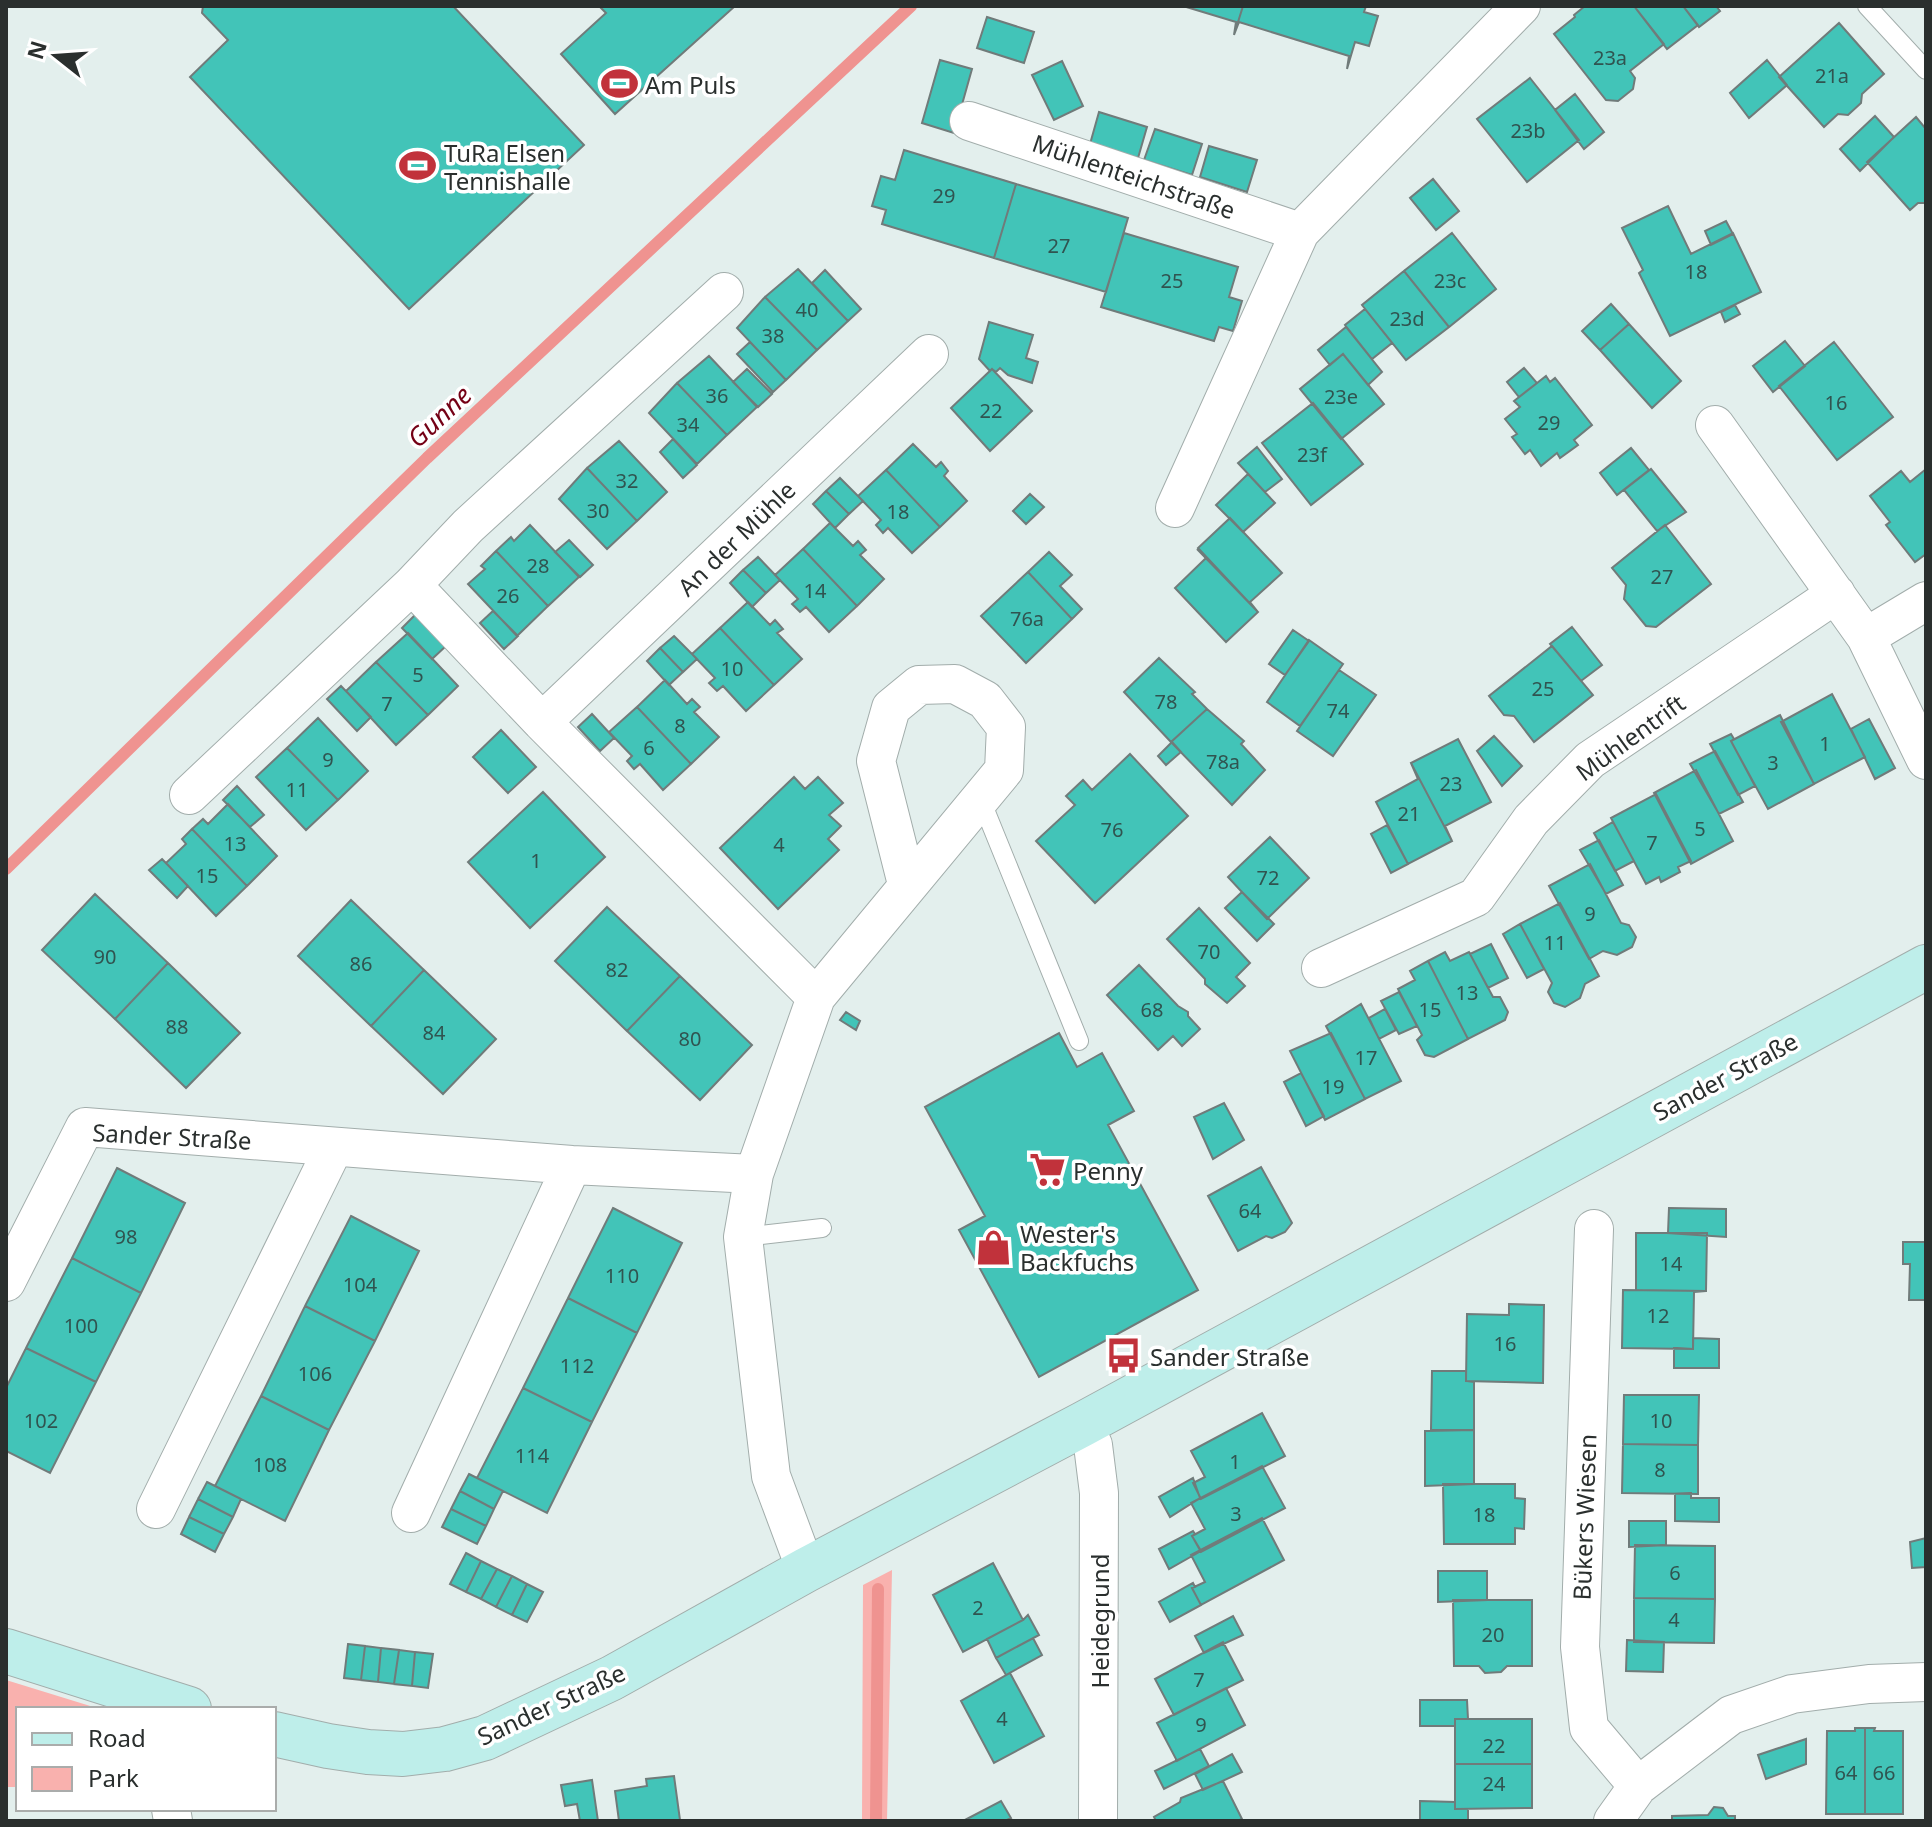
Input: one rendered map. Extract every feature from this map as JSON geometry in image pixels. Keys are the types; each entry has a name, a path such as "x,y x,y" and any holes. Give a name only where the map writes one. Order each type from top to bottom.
{"street":[{"path":"1175,508 1300,232 1521,6"},
{"name":"Mühlenteichstraße","path":"969,121 1300,232"},
{"path":"189,795 412,585 468,526 724,292"},
{"name":"An der Mühle","path":"542,722 929,354"},
{"path":"1715,425 1866,637 1926,760"},
{"path":"412,585 542,722 816,997"},
{"name":"Mühlentrift","path":"1321,968 1476,897 1531,820 1590,760 1836,594"},
{"path":"1866,637 1926,601"},
{"path":"806,1570 771,1476 743,1237 754,1174 816,997 1004,770 1006,727 985,700 955,684 919,685 891,708 876,761 907,884"},
{"name":"Sander Straße","path":"276,1734 328,1746 403,1754 445,1749 485,1738 612,1678 806,1570 1083,1424 1926,967"},
{"name":"Sander Straße","path":"6,1282 85,1127 572,1165 754,1174"},
{"path":"156,1509 334,1147"},
{"path":"411,1513 572,1165"},
{"name":"Bükers Wiesen","path":"1594,1229 1580,1647 1589,1728 1638,1786"},
{"name":"Heidegrund","path":"1083,1424 1093,1445 1099,1493 1098,1821"},
{"path":"6,1651 176,1707"},
{"path":"1613,1821 1638,1786 1731,1715 1792,1694 1869,1684 1926,1682"}],"lane":[{"path":"1867,6 1926,70"},
{"path":"981,800 1079,1041"},
{"path":"743,1237 822,1228"}],"green space":[{"path":"892,1570 887,1821 862,1821 863,1585"},
{"path":"6,1680 94,1707 16,1707 16,1787 6,1787"}],"building":[{"name":"TuRa Elsen Tennishalle","path":"203,6 453,6 584,145 409,309 190,77 228,40 202,13"},
{"name":"Am Puls","path":"599,6 735,6 615,114 561,54 606,13"},
{"path":"1183,6 1243,6 1234,35 1236,22"},
{"path":"1243,6 1366,6 1364,12 1378,16 1369,46 1355,42 1347,69 1349,56 1239,22 1234,35"},
{"path":"1585,6 1634,6 1664,44 1630,71 1635,78 1633,89 1618,101 1606,100 1554,34"},
{"path":"1634,6 1683,6 1698,25 1667,49"},
{"path":"1683,6 1716,6 1720,11 1699,27"},
{"path":"987,17 1034,32 1024,63 977,48"},
{"path":"1839,23 1884,74 1862,94 1861,103 1848,115 1838,114 1824,127 1779,77"},
{"path":"940,60 972,69 954,133 922,123"},
{"path":"1767,60 1787,85 1749,118 1730,93"},
{"path":"1062,61 1083,106 1054,120 1032,75"},
{"path":"1530,78 1579,140 1527,182 1477,119"},
{"path":"1575,94 1604,132 1584,149 1555,110"},
{"path":"1099,112 1147,127 1138,158 1090,144"},
{"path":"1875,116 1894,137 1860,171 1840,149"},
{"path":"1916,117 1926,129 1926,203 1918,203 1910,210 1867,162"},
{"path":"1155,129 1202,144 1192,175 1144,160"},
{"path":"1209,146 1257,160 1247,192 1200,177"},
{"path":"904,150 1016,184 994,258 882,224 886,210 872,206 881,176 895,180"},
{"path":"1433,179 1459,211 1436,230 1410,198"},
{"path":"1016,184 1128,218 1106,292 994,258"},
{"path":"1668,206 1691,254 1733,233 1761,292 1670,336 1639,273 1643,270 1622,228"},
{"path":"1726,221 1733,234 1711,245 1705,231"},
{"path":"1124,233 1238,267 1229,297 1242,301 1233,331 1219,327 1214,341 1101,307"},
{"path":"1452,233 1496,289 1449,327 1404,271"},
{"path":"798,269 848,321 817,350 765,297"},
{"path":"825,270 861,309 848,321 812,283"},
{"path":"1404,271 1449,327 1406,360 1362,305"},
{"path":"765,297 817,350 786,380 737,328"},
{"path":"1611,304 1629,324 1600,350 1582,331"},
{"path":"1735,305 1740,314 1725,322 1721,312"},
{"path":"1365,309 1392,343 1372,359 1345,325"},
{"path":"989,322 1033,335 1026,358 1038,362 1032,383 1008,375 1000,368 996,372 990,371 979,359"},
{"path":"1629,324 1681,381 1652,408 1600,350"},
{"path":"1346,327 1382,372 1368,385 1343,354 1330,365 1318,350"},
{"path":"1785,341 1805,366 1773,392 1753,366"},
{"path":"750,342 786,380 773,392 737,354"},
{"path":"1834,342 1893,417 1837,460 1779,386"},
{"path":"1343,354 1384,404 1341,439 1300,389"},
{"path":"709,356 757,407 727,435 677,383"},
{"path":"1524,368 1537,383 1519,397 1507,382"},
{"path":"747,369 772,394 758,407 733,382"},
{"path":"992,369 1032,411 990,451 951,408"},
{"path":"1546,376 1550,382 1555,378 1592,425 1574,440 1578,445 1560,458 1557,453 1541,466 1530,450 1525,454 1512,437 1517,434 1505,419 1520,407 1514,401"},
{"path":"677,383 727,435 697,464 649,413"},
{"path":"1313,403 1363,464 1311,505 1262,443"},
{"path":"673,439 697,465 683,478 660,452"},
{"path":"619,441 667,492 637,521 587,468"},
{"path":"913,444 936,467 941,462 948,471 944,476 967,501 940,527 886,470"},
{"path":"1257,447 1282,479 1265,492 1238,463"},
{"path":"1631,448 1649,470 1617,495 1600,473"},
{"path":"587,468 637,521 607,549 559,499"},
{"path":"1651,469 1686,512 1657,531 1624,490"},
{"path":"1926,469 1926,554 1915,562 1886,525 1890,522 1870,496 1901,471 1910,482"},
{"path":"886,470 940,527 912,553 888,528 883,533 876,525 881,520 858,496"},
{"path":"1248,474 1275,503 1243,532 1216,505"},
{"path":"840,478 863,501 849,514 826,491"},
{"path":"826,491 849,514 835,528 813,504"},
{"path":"1030,494 1044,507 1026,524 1013,511"},
{"path":"1230,518 1282,573 1250,602 1258,612 1198,548"},
{"path":"830,523 853,546 858,541 866,550 860,555 884,579 857,606 803,549"},
{"path":"530,525 579,577 548,606 496,551 511,537 514,541"},
{"path":"1665,525 1711,584 1656,627 1646,626 1624,599 1626,585 1612,568"},
{"path":"569,540 593,565 580,577 555,552"},
{"path":"803,549 857,606 829,632 806,607 800,612 792,604 798,599 775,575"},
{"path":"496,551 548,606 517,636 468,584 485,569 481,566"},
{"path":"1049,552 1072,575 1060,586 1082,609 1072,619 1028,572"},
{"path":"758,557 780,580 766,593 743,570"},
{"path":"1206,558 1258,612 1226,642 1175,588"},
{"path":"743,570 766,593 752,607 730,583"},
{"path":"1028,572 1072,619 1026,663 981,616"},
{"path":"748,602 770,625 775,620 783,629 777,633 802,659 774,685 720,628"},
{"path":"493,611 518,636 504,649 480,623"},
{"path":"416,614 446,646 432,659 402,628"},
{"path":"1572,627 1602,665 1581,681 1550,644"},
{"path":"720,628 774,685 746,711 723,686 717,691 709,683 715,678 692,654"},
{"path":"1293,630 1309,641 1285,675 1269,664"},
{"path":"408,633 458,686 428,715 376,662"},
{"path":"674,636 697,659 683,672 660,648"},
{"path":"1309,640 1343,664 1300,726 1267,702"},
{"path":"1552,646 1593,695 1534,742 1514,716 1504,715 1489,696"},
{"path":"660,648 683,672 669,685 647,661"},
{"path":"1159,658 1195,692 1192,694 1207,709 1171,742 1124,692"},
{"path":"376,662 428,715 396,745 346,691"},
{"path":"1339,670 1376,695 1333,756 1297,731"},
{"path":"665,680 687,704 692,699 700,707 694,712 719,737 691,764 637,707"},
{"path":"341,686 371,717 357,731 327,699"},
{"path":"1832,694 1865,757 1814,784 1781,722"},
{"path":"637,707 691,764 663,790 640,764 634,769 627,761 632,756 609,732"},
{"path":"1207,709 1244,741 1241,744 1265,770 1232,805 1171,742"},
{"path":"592,714 614,738 600,751 578,727"},
{"path":"1780,715 1814,784 1768,809 1731,741"},
{"path":"318,718 368,771 338,800 287,748"},
{"path":"1869,719 1895,768 1875,779 1851,729"},
{"path":"501,730 536,767 508,793 473,757"},
{"path":"1731,734 1734,739 1731,741 1755,786 1738,795 1710,744"},
{"path":"1494,736 1522,766 1502,786 1477,751"},
{"path":"1458,739 1491,802 1445,826 1452,841 1411,763"},
{"path":"1172,742 1181,752 1166,765 1158,756"},
{"path":"287,748 338,800 306,830 256,777"},
{"path":"1715,751 1743,802 1719,814 1690,764"},
{"path":"1130,754 1188,816 1095,903 1036,841 1075,805 1066,796 1083,780 1092,790"},
{"path":"1411,763 1452,841 1408,864 1376,802 1418,779"},
{"path":"1696,770 1733,841 1691,864 1654,793"},
{"path":"794,777 805,789 818,777 843,803 829,815 841,826 828,839 839,850 778,909 720,848"},
{"path":"237,786 264,815 250,827 223,800"},
{"path":"543,792 605,857 530,928 468,862"},
{"path":"1656,794 1691,861 1678,867 1680,872 1661,882 1659,877 1646,884 1611,818"},
{"path":"228,804 277,856 247,886 192,829 203,819 208,824"},
{"path":"1613,822 1634,861 1615,871 1594,833"},
{"path":"1387,825 1408,864 1391,873 1371,834"},
{"path":"192,829 247,886 216,916 166,863 186,844 182,839"},
{"path":"1270,837 1309,878 1267,919 1228,877"},
{"path":"1599,840 1623,885 1606,894 1580,850"},
{"path":"162,859 188,886 177,898 149,870"},
{"path":"1590,864 1621,923 1629,925 1636,937 1632,947 1617,955 1603,951 1589,959 1549,886"},
{"path":"1242,892 1274,924 1257,941 1225,908"},
{"path":"95,894 168,963 115,1019 42,950"},
{"path":"351,900 424,970 371,1026 298,956"},
{"path":"1560,903 1599,976 1585,984 1580,998 1565,1007 1554,1003 1548,992 1552,983 1520,924"},
{"path":"607,907 680,976 627,1031 555,961"},
{"path":"1199,908 1250,963 1236,977 1245,986 1227,1003 1205,984 1205,979 1167,939"},
{"path":"1520,924 1544,969 1527,978 1503,934"},
{"path":"1491,944 1508,978 1488,988 1470,954"},
{"path":"1445,952 1450,961 1469,952 1493,997 1500,997 1508,1012 1505,1020 1468,1039 1428,961"},
{"path":"1428,961 1468,1039 1434,1057 1425,1055 1417,1040 1422,1035 1398,989 1415,980 1410,971"},
{"path":"168,963 240,1033 186,1088 115,1019"},
{"path":"1139,965 1178,1006 1188,1012 1200,1029 1182,1046 1173,1036 1158,1050 1107,995"},
{"path":"424,970 496,1039 443,1094 371,1026"},
{"path":"680,976 752,1045 700,1100 627,1031"},
{"path":"1399,992 1417,1026 1399,1034 1381,1001"},
{"path":"1361,1004 1401,1081 1365,1099 1326,1026"},
{"path":"1385,1009 1396,1030 1379,1039 1369,1018"},
{"path":"846,1012 860,1021 856,1030 840,1020"},
{"name":"Penny","path":"1059,1033 1077,1067 1102,1053 1134,1111 1108,1125 1198,1290 1039,1377 959,1230 985,1216 925,1107"},
{"path":"1331,1033 1365,1099 1325,1120 1290,1051"},
{"path":"1301,1073 1324,1116 1306,1126 1284,1082"},
{"path":"1224,1103 1244,1140 1213,1159 1194,1117"},
{"path":"1261,1167 1292,1223 1285,1232 1272,1238 1266,1236 1238,1251 1208,1196"},
{"path":"117,1168 185,1203 141,1293 72,1258"},
{"path":"613,1208 682,1243 637,1333 568,1298"},
{"path":"1669,1208 1726,1209 1726,1237 1668,1233"},
{"path":"351,1216 419,1251 375,1341 305,1306"},
{"path":"1636,1233 1707,1233 1706,1291 1636,1290"},
{"path":"1903,1242 1926,1242 1926,1300 1909,1300 1910,1264 1903,1264"},
{"path":"72,1258 141,1293 96,1382 26,1348"},
{"path":"1623,1290 1706,1291 1694,1292 1693,1349 1622,1348"},
{"path":"568,1298 637,1333 592,1422 523,1388"},
{"path":"1509,1304 1544,1305 1543,1383 1466,1381 1467,1314 1509,1315"},
{"path":"305,1306 375,1341 329,1430 261,1396"},
{"path":"1693,1338 1719,1339 1719,1368 1674,1368 1674,1348 1693,1349"},
{"path":"26,1348 96,1382 50,1473 6,1451 6,1388"},
{"path":"1432,1371 1466,1371 1466,1381 1474,1382 1474,1430 1431,1430"},
{"path":"523,1388 592,1422 547,1513 477,1478"},
{"path":"1624,1395 1699,1395 1698,1445 1623,1444"},
{"path":"261,1396 329,1430 285,1521 215,1486"},
{"path":"1262,1413 1285,1456 1201,1499 1193,1483 1205,1477 1191,1451"},
{"path":"1474,1430 1474,1484 1425,1486 1425,1431"},
{"path":"1623,1444 1698,1445 1698,1494 1622,1493"},
{"path":"1262,1466 1285,1508 1201,1552 1192,1536 1205,1529 1191,1503"},
{"path":"469,1474 503,1491 494,1509 460,1491"},
{"path":"1193,1478 1200,1498 1170,1517 1159,1497"},
{"path":"207,1482 241,1499 233,1517 198,1499"},
{"path":"1443,1484 1515,1484 1515,1498 1525,1499 1524,1529 1515,1528 1515,1544 1444,1544"},
{"path":"460,1491 494,1509 486,1526 451,1509"},
{"path":"1691,1493 1691,1498 1719,1498 1719,1522 1675,1521 1675,1494"},
{"path":"198,1499 233,1517 224,1534 189,1517"},
{"path":"451,1509 486,1526 477,1544 442,1527"},
{"path":"189,1517 224,1534 215,1552 181,1534"},
{"path":"1262,1518 1284,1560 1201,1605 1192,1588 1205,1582 1191,1555"},
{"path":"1629,1521 1666,1521 1666,1545 1629,1547"},
{"path":"1193,1531 1195,1534 1192,1536 1201,1551 1169,1569 1159,1549"},
{"path":"1926,1538 1926,1567 1912,1568 1910,1542"},
{"path":"1635,1545 1715,1546 1715,1599 1634,1598"},
{"path":"466,1553 481,1561 466,1592 450,1584"},
{"path":"481,1561 497,1569 481,1599 466,1592"},
{"path":"993,1563 1023,1620 963,1652 933,1595"},
{"path":"497,1569 512,1576 496,1607 481,1599"},
{"path":"1438,1571 1487,1571 1487,1600 1438,1602"},
{"path":"512,1576 527,1584 512,1615 496,1607"},
{"path":"1193,1583 1195,1587 1192,1588 1201,1605 1170,1622 1159,1602"},
{"path":"527,1584 543,1592 527,1622 512,1615"},
{"path":"1634,1598 1715,1599 1714,1643 1634,1642"},
{"path":"1453,1600 1532,1600 1532,1666 1507,1666 1501,1672 1485,1673 1479,1666 1454,1666"},
{"path":"1028,1615 1039,1635 996,1658 987,1639"},
{"path":"1233,1616 1243,1635 1204,1653 1195,1636"},
{"path":"1033,1638 1042,1655 1006,1675 996,1658"},
{"path":"1627,1640 1664,1642 1663,1672 1626,1671"},
{"path":"1223,1642 1243,1680 1174,1715 1155,1679"},
{"path":"348,1644 365,1646 361,1680 344,1678"},
{"path":"365,1646 381,1648 378,1682 361,1680"},
{"path":"381,1648 399,1650 394,1684 378,1682"},
{"path":"399,1650 415,1652 412,1686 394,1684"},
{"path":"415,1652 433,1654 428,1688 412,1686"},
{"path":"1010,1673 1044,1736 994,1763 961,1701"},
{"path":"1226,1688 1245,1725 1177,1761 1157,1723"},
{"path":"1420,1700 1467,1700 1468,1719 1455,1719 1455,1726 1420,1726"},
{"path":"1455,1719 1532,1719 1532,1764 1455,1764"},
{"path":"1855,1728 1865,1728 1865,1814 1826,1814 1827,1731 1855,1731"},
{"path":"1865,1728 1903,1731 1903,1814 1865,1814"},
{"path":"1806,1739 1806,1764 1766,1779 1758,1755"},
{"path":"1200,1749 1209,1766 1164,1789 1155,1771"},
{"path":"1232,1754 1242,1772 1203,1790 1195,1774"},
{"path":"1455,1764 1532,1764 1532,1808 1455,1809"},
{"path":"674,1776 680,1820 619,1821 615,1791 647,1786 646,1779"},
{"path":"592,1780 598,1821 580,1821 577,1804 565,1806 561,1785"},
{"path":"1223,1781 1242,1819 1156,1821 1154,1817 1180,1802 1181,1798"},
{"path":"1001,1801 1011,1818 1005,1821 963,1821"},
{"path":"1420,1801 1455,1802 1455,1809 1468,1809 1468,1821 1420,1821"},
{"path":"1714,1807 1723,1808 1728,1816 1735,1816 1735,1821 1672,1821 1672,1816 1708,1815"}],"waterway":[{"name":"Gunne","path":"6,869 427,458 911,6"},
{"path":"876,1821 878,1589"}],"place":[{"name":"Am Puls","path":"619,84"},
{"name":"TuRa Elsen Tennishalle","path":"418,166"},
{"name":"Penny","path":"1047,1170"},
{"name":"Wester's Backfuchs","path":"994,1247"},
{"name":"Sander Straße","path":"1124,1356"}]}
